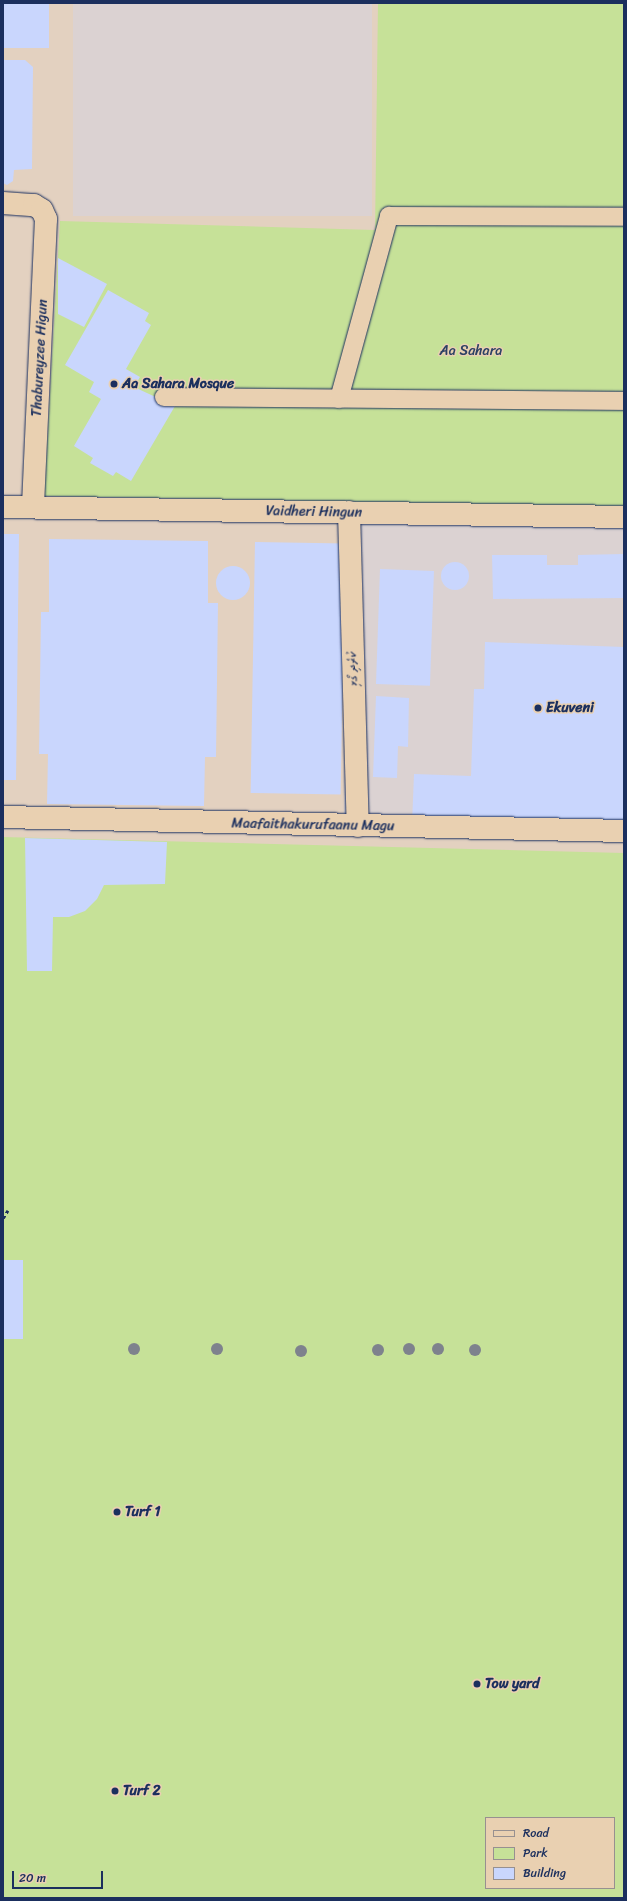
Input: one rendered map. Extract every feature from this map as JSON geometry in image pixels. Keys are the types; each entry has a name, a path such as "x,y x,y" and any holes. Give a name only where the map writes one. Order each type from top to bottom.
{"street":[{"name":"Thabureyzee Higun","path":"3,204 34,205 42,210 46,219 33,507"},
{"name":"Vaidheri Hingun","path":"3,507 624,517"},
{"name":"ކުރެދި ގޯޅި","path":"349,512 358,826"},
{"name":"Maafaithakurufaanu Magu","path":"3,817 624,831"}],"lane":[{"path":"339,399 389,216 624,217"},
{"path":"164,397 624,401"}],"path":[{"path":"3,1218 8,1210"}],"shaded area":[{"path":"73,3 372,3 372,216 73,216"},
{"path":"349,512 624,517 618,831 344,826"}],"green space":[{"name":"Aa Sahara","path":"378,3 624,3 624,507 44,496 60,221 375,230"},
{"path":"3,837 624,853 624,1898 3,1898"}],"building":[{"path":"3,3 49,3 49,48 3,48"},
{"path":"3,60 25,60 33,67 32,169 14,170 13,181 7,185 3,183"},
{"path":"58,258 107,284 84,327 58,314"},
{"name":"Aa Sahara Mosque","path":"108,290 149,313 145,321 151,325 126,369 140,377 134,387 175,406 131,481 116,472 113,476 90,463 93,458 74,446 101,399 89,392 94,382 65,365"},
{"path":"3,534 19,534 16,780 3,780"},
{"path":"49,539 208,541 208,603 218,603 216,757 205,757 204,806 47,804 48,754 39,754 41,612 49,612"},
{"path":"255,542 345,544 341,795 251,793"},
{"path":"624,554 624,598 493,599 492,555 547,555 547,565 578,565 578,555"},
{"path":"455,562 465,566 469,576 465,586 455,590 445,586 441,576 445,566"},
{"path":"236,566 243,568 248,573 250,583 248,593 243,598 230,600 223,598 218,593 216,580 218,573 223,568"},
{"path":"380,569 434,571 430,686 376,684"},
{"path":"485,642 624,647 624,831 412,824 414,774 471,776 474,689 484,689"},
{"path":"376,696 409,698 408,747 398,746 397,778 373,777"},
{"path":"25,838 167,842 165,884 104,885 97,899 85,911 69,917 53,917 52,971 27,971"},
{"path":"3,1260 23,1260 23,1339 3,1339"}],"place":[{"name":"Aa Sahara Mosque","path":"114,384"},
{"name":"Ekuveni","path":"538,708"},
{"name":"Turf 1","path":"117,1512"},
{"name":"Tow yard","path":"477,1684"},
{"name":"Turf 2","path":"115,1791"}]}
